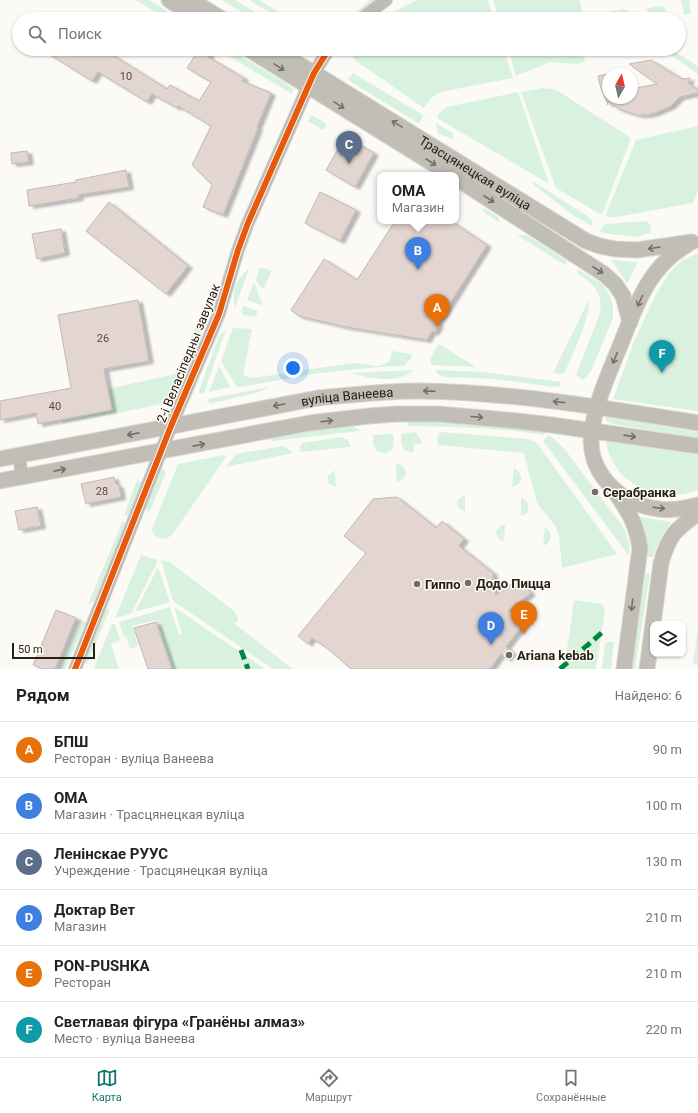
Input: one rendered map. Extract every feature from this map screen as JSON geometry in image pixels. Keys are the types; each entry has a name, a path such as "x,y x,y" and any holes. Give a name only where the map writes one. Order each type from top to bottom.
{"main road":[{"path":"169,0 189,12"},
{"path":"191,0 211,12"},
{"name":"Трасцянецкая вуліца","path":"262,56 311,80 414,143 586,241 615,249 637,250 695,241"},
{"name":"Трасцянецкая вуліца","path":"281,56 311,80"},
{"name":"Трасцянецкая вуліца","path":"414,143 448,172"},
{"name":"Трасцянецкая вуліца","path":"459,180 604,274 615,284 623,296 630,322"},
{"path":"624,669 640,548 638,536 629,512 599,471 594,460 591,444 592,431 597,407 612,366 646,287 654,273 666,260 676,251 695,241"},
{"name":"вуліца Ванеева","path":"0,459 318,398 367,393 416,391 481,394 597,407 698,423"},
{"name":"вуліца Ванеева","path":"0,481 310,423 396,414 439,414 478,417 552,425 698,446"},
{"path":"611,488 627,499 641,505 658,509 674,510 698,505"},
{"path":"647,669 661,563 672,535 698,513"}],"street":[{"path":"370,12 386,0"},
{"name":"2-і Веласіпедны завулак","path":"75,669 171,426 219,314 238,250 248,223 311,80 325,56"},
{"path":"19,455 22,478"}],"green space":[{"path":"135,0 149,0 169,12 155,12"},
{"path":"222,0 235,0 255,12 242,12"},
{"path":"249,0 259,0 279,12 269,12"},
{"path":"370,0 375,0 361,12 356,12"},
{"path":"417,0 488,0 492,12 393,12"},
{"path":"493,0 580,0 582,12 497,12"},
{"path":"681,0 689,0 691,13 686,15 686,12 683,12"},
{"path":"660,6 664,7 666,12 650,12 645,9"},
{"path":"624,9 629,12 609,12"},
{"path":"229,56 241,56 287,84 293,89 292,94"},
{"path":"353,56 506,56 513,78 441,92 431,98 424,108 353,58"},
{"path":"510,56 584,56 585,62 577,64 550,62 516,76"},
{"path":"672,56 682,56 698,66 698,74"},
{"path":"353,73 423,115 421,121 418,123 348,80"},
{"path":"543,88 558,91 631,138 602,215 556,188 521,92"},
{"path":"518,92 549,184 437,118 440,112 447,107"},
{"path":"311,115 327,124 323,130 308,121"},
{"path":"436,123 453,133 454,139 438,134"},
{"path":"698,126 698,190 693,203 616,217 605,216 636,140"},
{"path":"534,182 589,217 593,222 591,226 570,213 533,184"},
{"path":"484,208 498,217 500,223 483,212"},
{"path":"645,221 649,223 651,228 650,233 635,237 599,231 606,224"},
{"path":"517,235 527,235 567,261 565,265"},
{"path":"698,253 698,411 613,399 633,344 654,298 669,273 683,260"},
{"path":"611,260 638,262 627,283"},
{"path":"260,267 272,271 263,289 256,281"},
{"path":"249,269 235,308 234,292 236,286 241,276"},
{"path":"577,269 602,284 610,296 613,307 613,318 591,371 587,377 582,380 576,375 600,313 601,306 599,295 593,285 578,274"},
{"path":"254,282 263,306 247,300"},
{"path":"213,287 219,290 172,402 63,424 62,420 111,410 108,389 175,374"},
{"path":"588,301 589,307 584,326 564,374 553,373"},
{"path":"243,306 258,311 255,317 244,315 241,311"},
{"path":"233,328 252,329 243,375 252,378 353,363 379,366 390,361 392,351 412,354 412,357 404,366 324,373 237,387 221,361"},
{"path":"226,329 204,393 200,394 200,388 219,336"},
{"path":"439,344 476,367 431,365 432,356"},
{"path":"219,366 230,387 209,392"},
{"path":"413,370 399,378 391,379 374,378 349,373"},
{"path":"435,370 484,372 561,382 560,386 555,387 495,379 446,377 439,375"},
{"path":"273,386 255,393 209,404 208,399"},
{"path":"605,416 698,432 698,439 609,423"},
{"path":"412,421 450,421 547,431 543,435 492,429 407,426"},
{"path":"338,426 353,426 360,431 273,441 268,437"},
{"path":"416,432 423,444 414,444 414,452 406,451 402,444 401,434"},
{"path":"440,432 528,439 537,443 617,554 562,568 558,532 537,503 524,453 438,445 437,438"},
{"path":"393,434 392,450 387,453 382,453 375,448 373,435"},
{"path":"549,435 563,447 624,528 630,546 629,556 543,441"},
{"path":"342,437 348,440 351,447 300,452 299,449 303,443"},
{"path":"606,441 698,455 698,490 683,494 668,495 654,493 640,487 627,479 617,469 610,456"},
{"path":"283,446 293,453 226,467 236,454"},
{"path":"224,455 226,457 172,535 163,539 157,537 153,533 152,529 178,464"},
{"path":"396,463 403,467 406,472 404,477 397,482"},
{"path":"160,466 166,473 149,513 145,505"},
{"path":"514,468 520,473 521,481 512,487"},
{"path":"335,470 336,487 327,481 328,476"},
{"path":"137,480 141,482 141,487 129,515 124,515"},
{"path":"465,495 465,512 459,508 457,503 459,499"},
{"path":"521,497 528,503 528,512 521,516"},
{"path":"640,517 671,522 660,539 653,557 648,557 647,540"},
{"path":"123,520 125,526 94,601 88,604"},
{"path":"501,525 505,525 504,541 498,538 496,533"},
{"path":"545,527 550,532 551,537 549,542 543,546"},
{"path":"141,555 157,560 157,563 131,614 115,618"},
{"path":"161,560 170,562 234,611 238,620 235,624 293,669 273,669 173,601"},
{"path":"158,567 170,602 135,612"},
{"path":"646,573 650,574 635,669 631,669"},
{"path":"575,600 602,604 605,609 596,669 564,669"},
{"path":"170,607 179,635 182,634 174,607 265,669 173,669 156,620 133,626 138,646 130,649 126,636 123,635 119,622"},
{"path":"106,608 110,609 87,664 83,660 101,612"},
{"path":"81,620 86,622 65,669 60,669"},
{"path":"112,624 115,624 120,640 111,644 119,669 95,669 94,668"},
{"path":"698,627 698,665 693,664"},
{"path":"607,642 614,642 611,669 602,669 605,644"}],"building":[{"path":"52,56 114,56 167,89 170,85 199,101 211,82 187,68 195,56 209,56 208,57 244,78 242,81 271,93 223,215 203,207 212,185 192,165 211,126 178,106 177,108 152,94 147,102 98,72 92,81"},
{"path":"651,60 682,79 690,78 688,83 698,90 698,93 680,97 671,106 647,115 638,115 621,110 612,104 638,104 638,88 657,84 638,70 638,68 635,68 629,64"},
{"path":"602,75 602,90 600,85 598,76"},
{"path":"345,137 374,153 355,187 326,170"},
{"path":"27,151 29,162 12,164 11,153"},
{"path":"126,170 129,187 78,195 79,198 29,206 27,190 76,182 76,180"},
{"path":"320,192 356,210 340,241 305,223"},
{"path":"109,202 188,266 166,294 86,231"},
{"path":"393,224 456,224 487,245 437,324 439,325 434,333 432,331 427,340 346,327 299,316 291,310 324,259 357,280"},
{"path":"61,229 65,253 37,259 32,234"},
{"path":"138,300 149,361 104,369 112,410 38,424 36,413 0,420 0,401 71,388 58,315"},
{"path":"114,477 115,483 119,486 121,497 86,504 81,484"},
{"name":"Гиппо","path":"397,497 436,528 442,521 464,539 459,546 493,573 496,595 518,579 531,593 508,611 529,617 506,647 512,652 507,659 501,654 490,669 351,669 327,648 312,638 308,644 298,636 366,553 344,536 373,499"},
{"path":"37,507 41,526 19,530 15,511"},
{"path":"56,610 76,618 55,669 43,669 33,665"},
{"path":"156,622 172,669 148,669 134,628"}],"marked path":[{"path":"560,669 605,630"},
{"path":"241,650 248,669"}],"cycle path":[{"path":"75,669 171,426 219,314 238,250 248,223 314,73 325,56"}],"place":[{"name":"Ленінскае РУУС","path":"349,164"},
{"name":"ОМА","path":"418,270"},
{"name":"БПШ","path":"437,327"},
{"name":"Светлавая фігура «Гранёны алмаз»","path":"662,373"},
{"name":"Серабранка","path":"595,492"},
{"name":"Додо Пицца","path":"468,583"},
{"name":"Гиппо","path":"417,584"},
{"name":"PON-PUSHKA","path":"524,634"},
{"name":"Доктар Вет","path":"491,645"},
{"name":"Ariana kebab","path":"509,655"}]}
